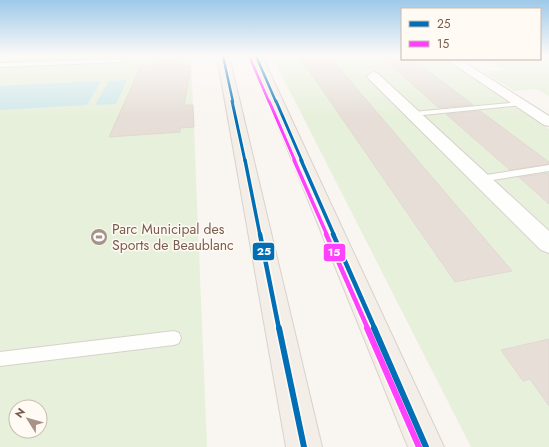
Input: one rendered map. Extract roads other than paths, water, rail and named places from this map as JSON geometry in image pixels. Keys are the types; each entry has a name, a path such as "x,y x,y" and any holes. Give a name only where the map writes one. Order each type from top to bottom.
{"main road":[{"path":"227,77 304,447"},
{"path":"265,77 426,447"}],"street":[{"path":"374,77 549,244"},
{"path":"478,77 549,122"}],"lane":[{"path":"413,114 520,104"},
{"path":"480,179 549,168"},
{"path":"0,359 174,338"}],"water":[{"path":"127,80 116,104 95,105 109,81"},
{"path":"101,81 87,105 0,110 0,86"}],"place":[{"name":"Parc Municipal des Sports de Beaublanc","path":"99,237"}]}
